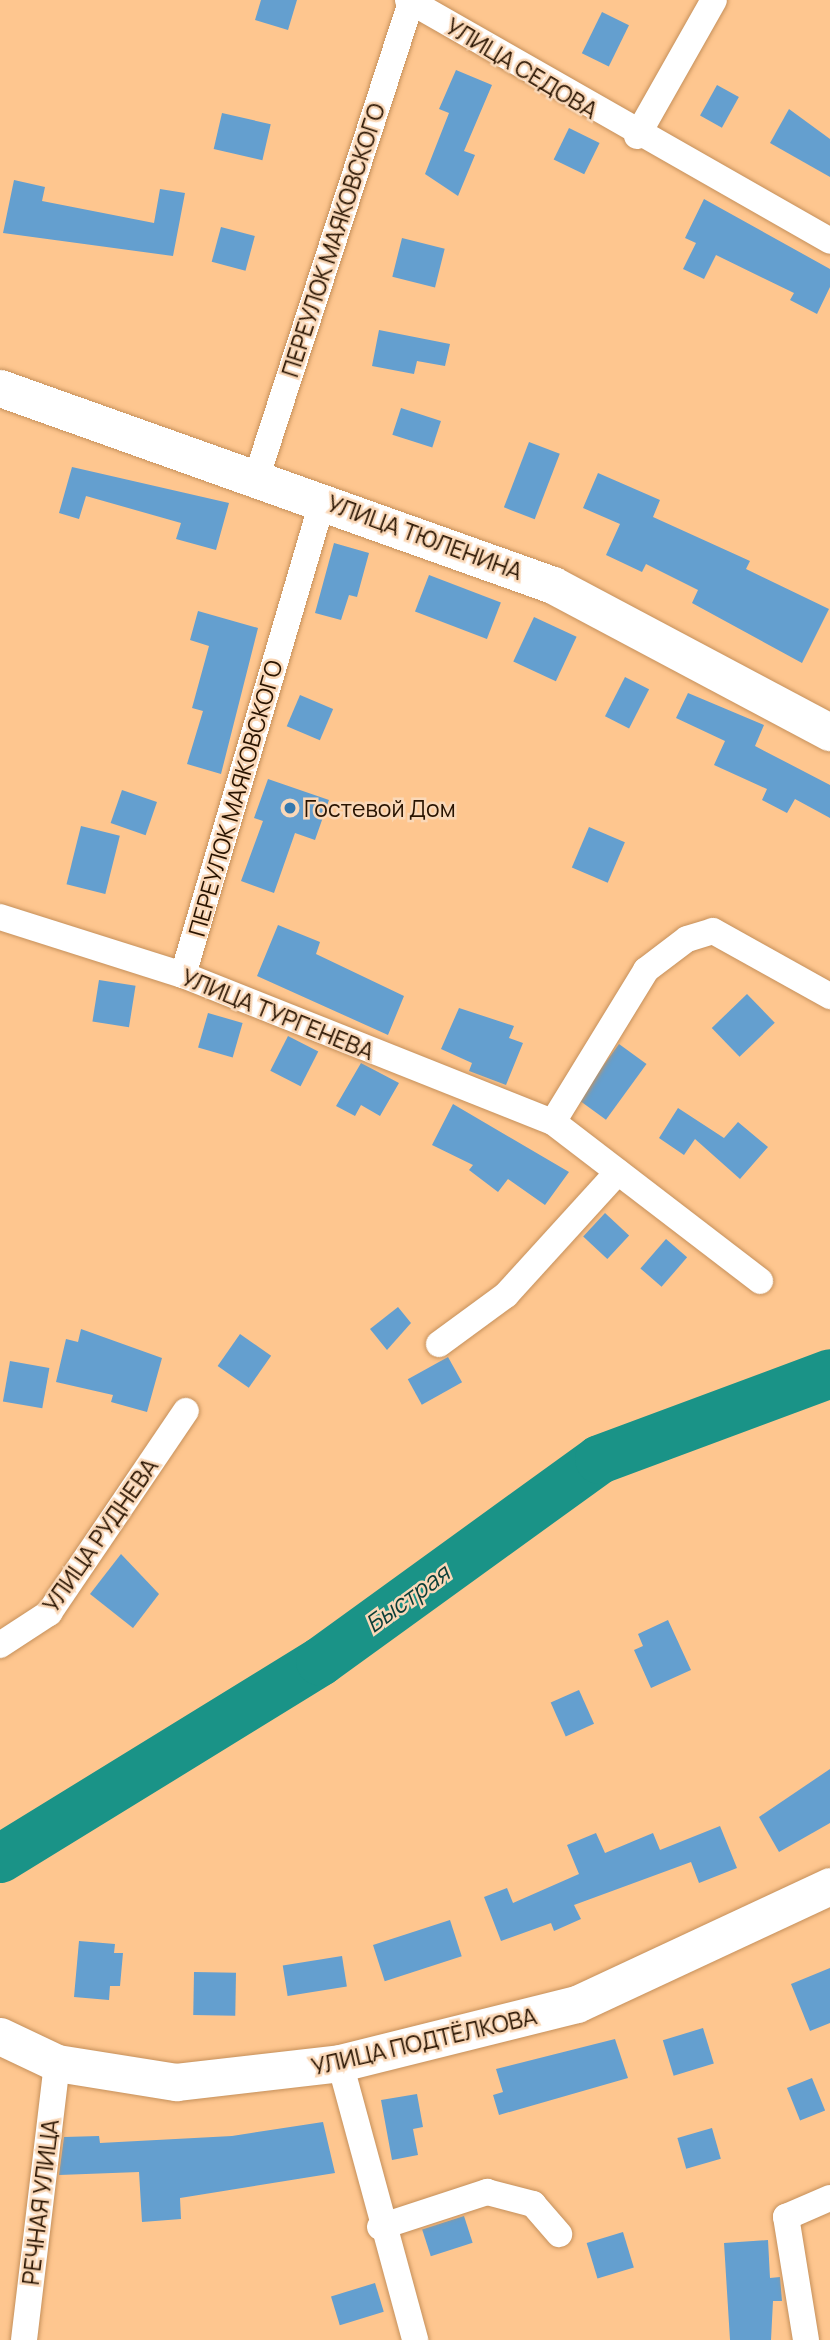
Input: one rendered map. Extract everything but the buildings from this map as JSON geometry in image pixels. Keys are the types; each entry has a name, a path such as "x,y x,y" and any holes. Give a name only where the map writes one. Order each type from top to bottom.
{"street":[{"path":"637,136 714,0"},
{"name":"УЛИЦА СЕДОВА","path":"409,1 637,136 830,241"},
{"name":"ПЕРЕУЛОК МАЯКОВСКОГО","path":"256,479 409,1"},
{"name":"УЛИЦА ТЮЛЕНИНА","path":"0,388 256,479 323,499 553,585 830,732"},
{"name":"ПЕРЕУЛОК МАЯКОВСКОГО","path":"183,975 323,499"},
{"name":"УЛИЦА ТУРГЕНЕВА","path":"0,917 183,975 553,1122 760,1281"},
{"path":"553,1122 646,970 687,939 713,931 830,996"},
{"path":"439,1344 506,1295 618,1172"},
{"name":"УЛИЦА РУДНЕВА","path":"0,1645 49,1612 186,1411"},
{"name":"УЛИЦА ПОДТЁЛКОВА","path":"0,2036 57,2063 176,2082 340,2063 577,2004 830,1886"},
{"name":"РЕЧНАЯ УЛИЦА","path":"24,2340 57,2063"},
{"path":"340,2063 380,2227 415,2340"},
{"path":"380,2227 487,2192 533,2204 559,2234"},
{"path":"806,2340 786,2217 830,2198"}],"waterway":[{"name":"Быстрая","path":"0,1858 320,1661 599,1459 830,1373"}],"place":[{"name":"Гостевой Дом","path":"290,808"}]}
